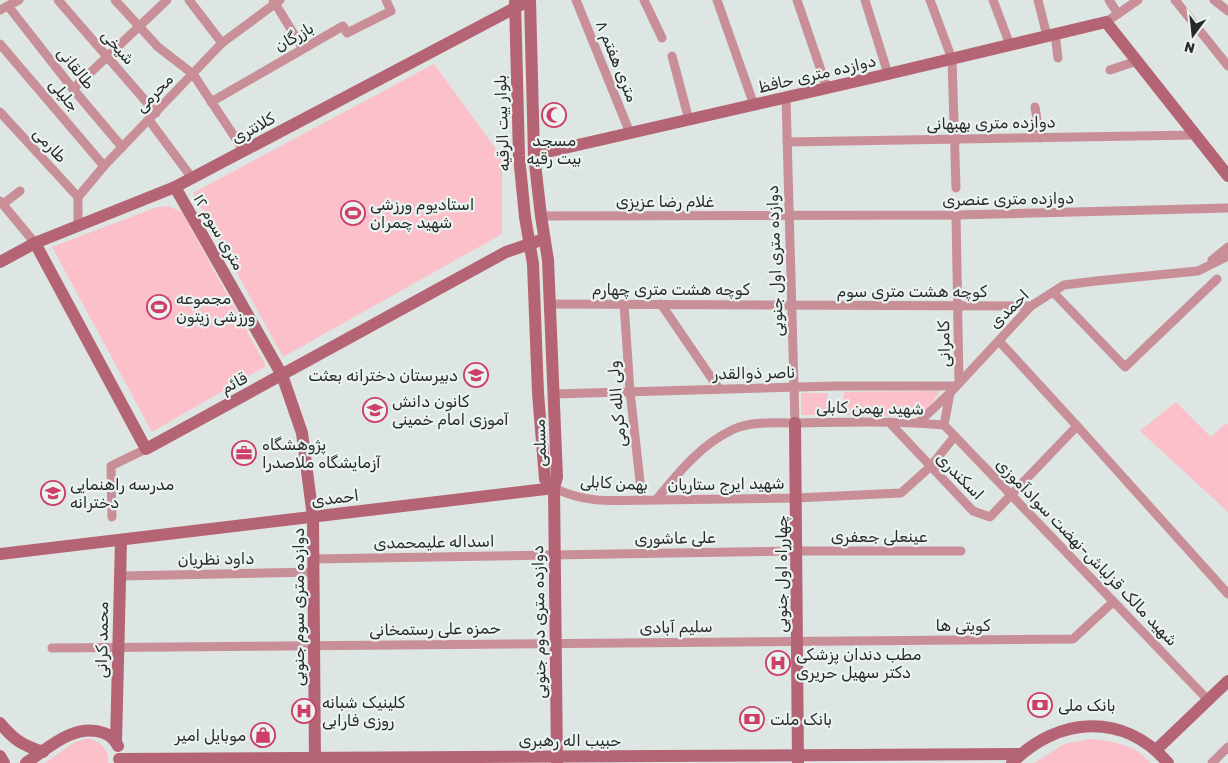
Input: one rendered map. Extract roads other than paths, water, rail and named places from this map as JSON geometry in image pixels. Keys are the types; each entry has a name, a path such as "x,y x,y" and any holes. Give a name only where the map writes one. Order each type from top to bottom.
{"main road":[{"name":"کلانتری","path":"0,262 35,243 175,187 515,4 530,0"},
{"name":"بلوار بیت الرقیه","path":"530,0 534,155 544,238"},
{"name":"بلوار بیت الرقیه","path":"515,4 519,156 530,244"},
{"name":"دوازده متری حافظ","path":"534,155 786,98 1106,22"},
{"path":"1106,22 1228,176"},
{"name":"۱۲ متری سوم","path":"175,187 282,375 302,433 314,517"},
{"name":"قائم","path":"146,449 506,252 544,238"},
{"name":"مسلمی","path":"530,244 538,393 545,479 554,488 557,477 551,304 548,260 544,238"},
{"path":"35,243 146,449"},
{"name":"چهارراه اول جنوبی","path":"795,423 798,759"},
{"name":"احمدی","path":"0,554 554,488"},
{"name":"دوازده متری دوم جنوبی","path":"554,488 557,760"},
{"name":"دوازده متری سوم جنوبی","path":"314,517 315,761"},
{"name":"محمد کرانی","path":"118,761 119,750 116,742 121,540"},
{"path":"1156,750 1227,683"},
{"path":"0,723 8,734 23,745 43,752"},
{"path":"1017,758 1057,734 1071,728 1093,726 1116,728 1137,737 1156,750 1168,763"},
{"path":"26,763 67,736 83,730 99,731 108,735 116,742"},
{"path":"0,756 4,763"},
{"name":"حبیب اله رهبری","path":"118,761 1017,758"}],"street":[{"path":"4,8 18,0"},
{"name":"شیخی","path":"58,0 156,113"},
{"path":"115,0 158,47 193,74 244,150"},
{"path":"73,89 167,0"},
{"path":"190,0 222,42"},
{"name":"بازرگان","path":"211,102 343,26 347,33 391,11 386,0"},
{"name":"۸ متری هفتم","path":"576,0 630,133"},
{"path":"644,0 662,38"},
{"path":"717,0 754,105"},
{"path":"797,0 827,88"},
{"path":"865,0 888,74"},
{"path":"930,0 952,59 956,188"},
{"path":"993,0 1010,45"},
{"path":"1038,0 1058,58"},
{"path":"1109,0 1118,14"},
{"path":"1106,22 1138,0"},
{"path":"1175,0 1228,66"},
{"path":"1214,0 1228,11"},
{"path":"276,1 303,49"},
{"name":"محرمی","path":"78,197 104,166 222,42 276,1"},
{"name":"طالقانی","path":"4,8 122,147"},
{"name":"جلیلی","path":"0,44 104,166"},
{"path":"672,56 689,120"},
{"path":"1110,70 1137,61"},
{"name":"دوازده متری اول جنوبی","path":"786,98 795,423"},
{"path":"1035,107 1040,138"},
{"name":"طارمی","path":"0,112 78,197"},
{"path":"149,120 192,178"},
{"name":"دوازده متری بهبهانی","path":"787,142 1196,135"},
{"path":"20,191 2,202 35,243"},
{"path":"78,197 78,226"},
{"name":"دوازده متری عنصری","path":"789,216 956,215 1228,208"},
{"name":"کامرانی","path":"944,425 955,387 958,306 956,215"},
{"name":"غلام رضا عزیزی","path":"541,216 789,216"},
{"path":"1198,271 1228,247"},
{"name":"احمدی","path":"918,423 955,387 1031,306 1064,285 1198,271 1228,256"},
{"path":"1053,292 1125,367 1217,279"},
{"name":"کوچه هشت متری چهارم","path":"551,304 792,305"},
{"name":"ولی الله کرمی","path":"624,304 630,391 642,500"},
{"path":"661,304 719,389"},
{"name":"کوچه هشت متری سوم","path":"792,305 1031,306"},
{"path":"999,341 1228,594"},
{"name":"ناصر ذوالقدر","path":"554,394 794,387 955,387"},
{"name":"اسکندری","path":"889,422 973,511 990,517 1077,426"},
{"name":"شهید بهمن کابلی","path":"795,423 889,422 944,425"},
{"name":"بهمن کابلی","path":"554,488 570,496 591,500 656,500 681,468 707,446 736,428 767,423 795,423"},
{"name":"شهید مالک قزلباش-نهضت سوادآموزی","path":"944,425 1208,700"},
{"name":"شهید ایرج ستاریان","path":"656,500 796,498 901,493 930,467 955,436"},
{"path":"112,516 111,466 146,449"},
{"name":"علی عاشوری","path":"555,555 796,550"},
{"name":"عینعلی جعفری","path":"796,550 961,551"},
{"name":"اسداله علیمحمدی","path":"313,559 555,555"},
{"name":"داود نظریان","path":"120,576 313,572"},
{"name":"کویتی ها","path":"797,641 1073,639 1113,602"},
{"name":"سلیم آبادی","path":"556,643 797,641"},
{"name":"حمزه علی رستمخانی","path":"52,648 556,643"},
{"path":"1212,763 1228,747"}],"place":[{"name":"مسجد بیت رقیه","path":"554,115"},
{"name":"استادیوم ورزشی شهید چمران","path":"353,213"},
{"name":"مجموعه ورزشی زیتون","path":"159,307"},
{"name":"دبیرستان دخترانه بعثت","path":"476,375"},
{"name":"کانون دانش آموزی امام خمینی","path":"375,410"},
{"name":"پژوهشگاه آزمایشگاه ملاصدرا","path":"244,453"},
{"name":"مدرسه راهنمایی دخترانه","path":"53,493"},
{"name":"مطب دندان پزشکی دکتر سهیل حریری","path":"778,663"},
{"name":"بانک ملی","path":"1040,705"},
{"name":"کلینیک شبانه روزی فارابی","path":"304,711"},
{"name":"بانک ملت","path":"752,719"},
{"name":"موبایل امیر","path":"263,735"}]}
